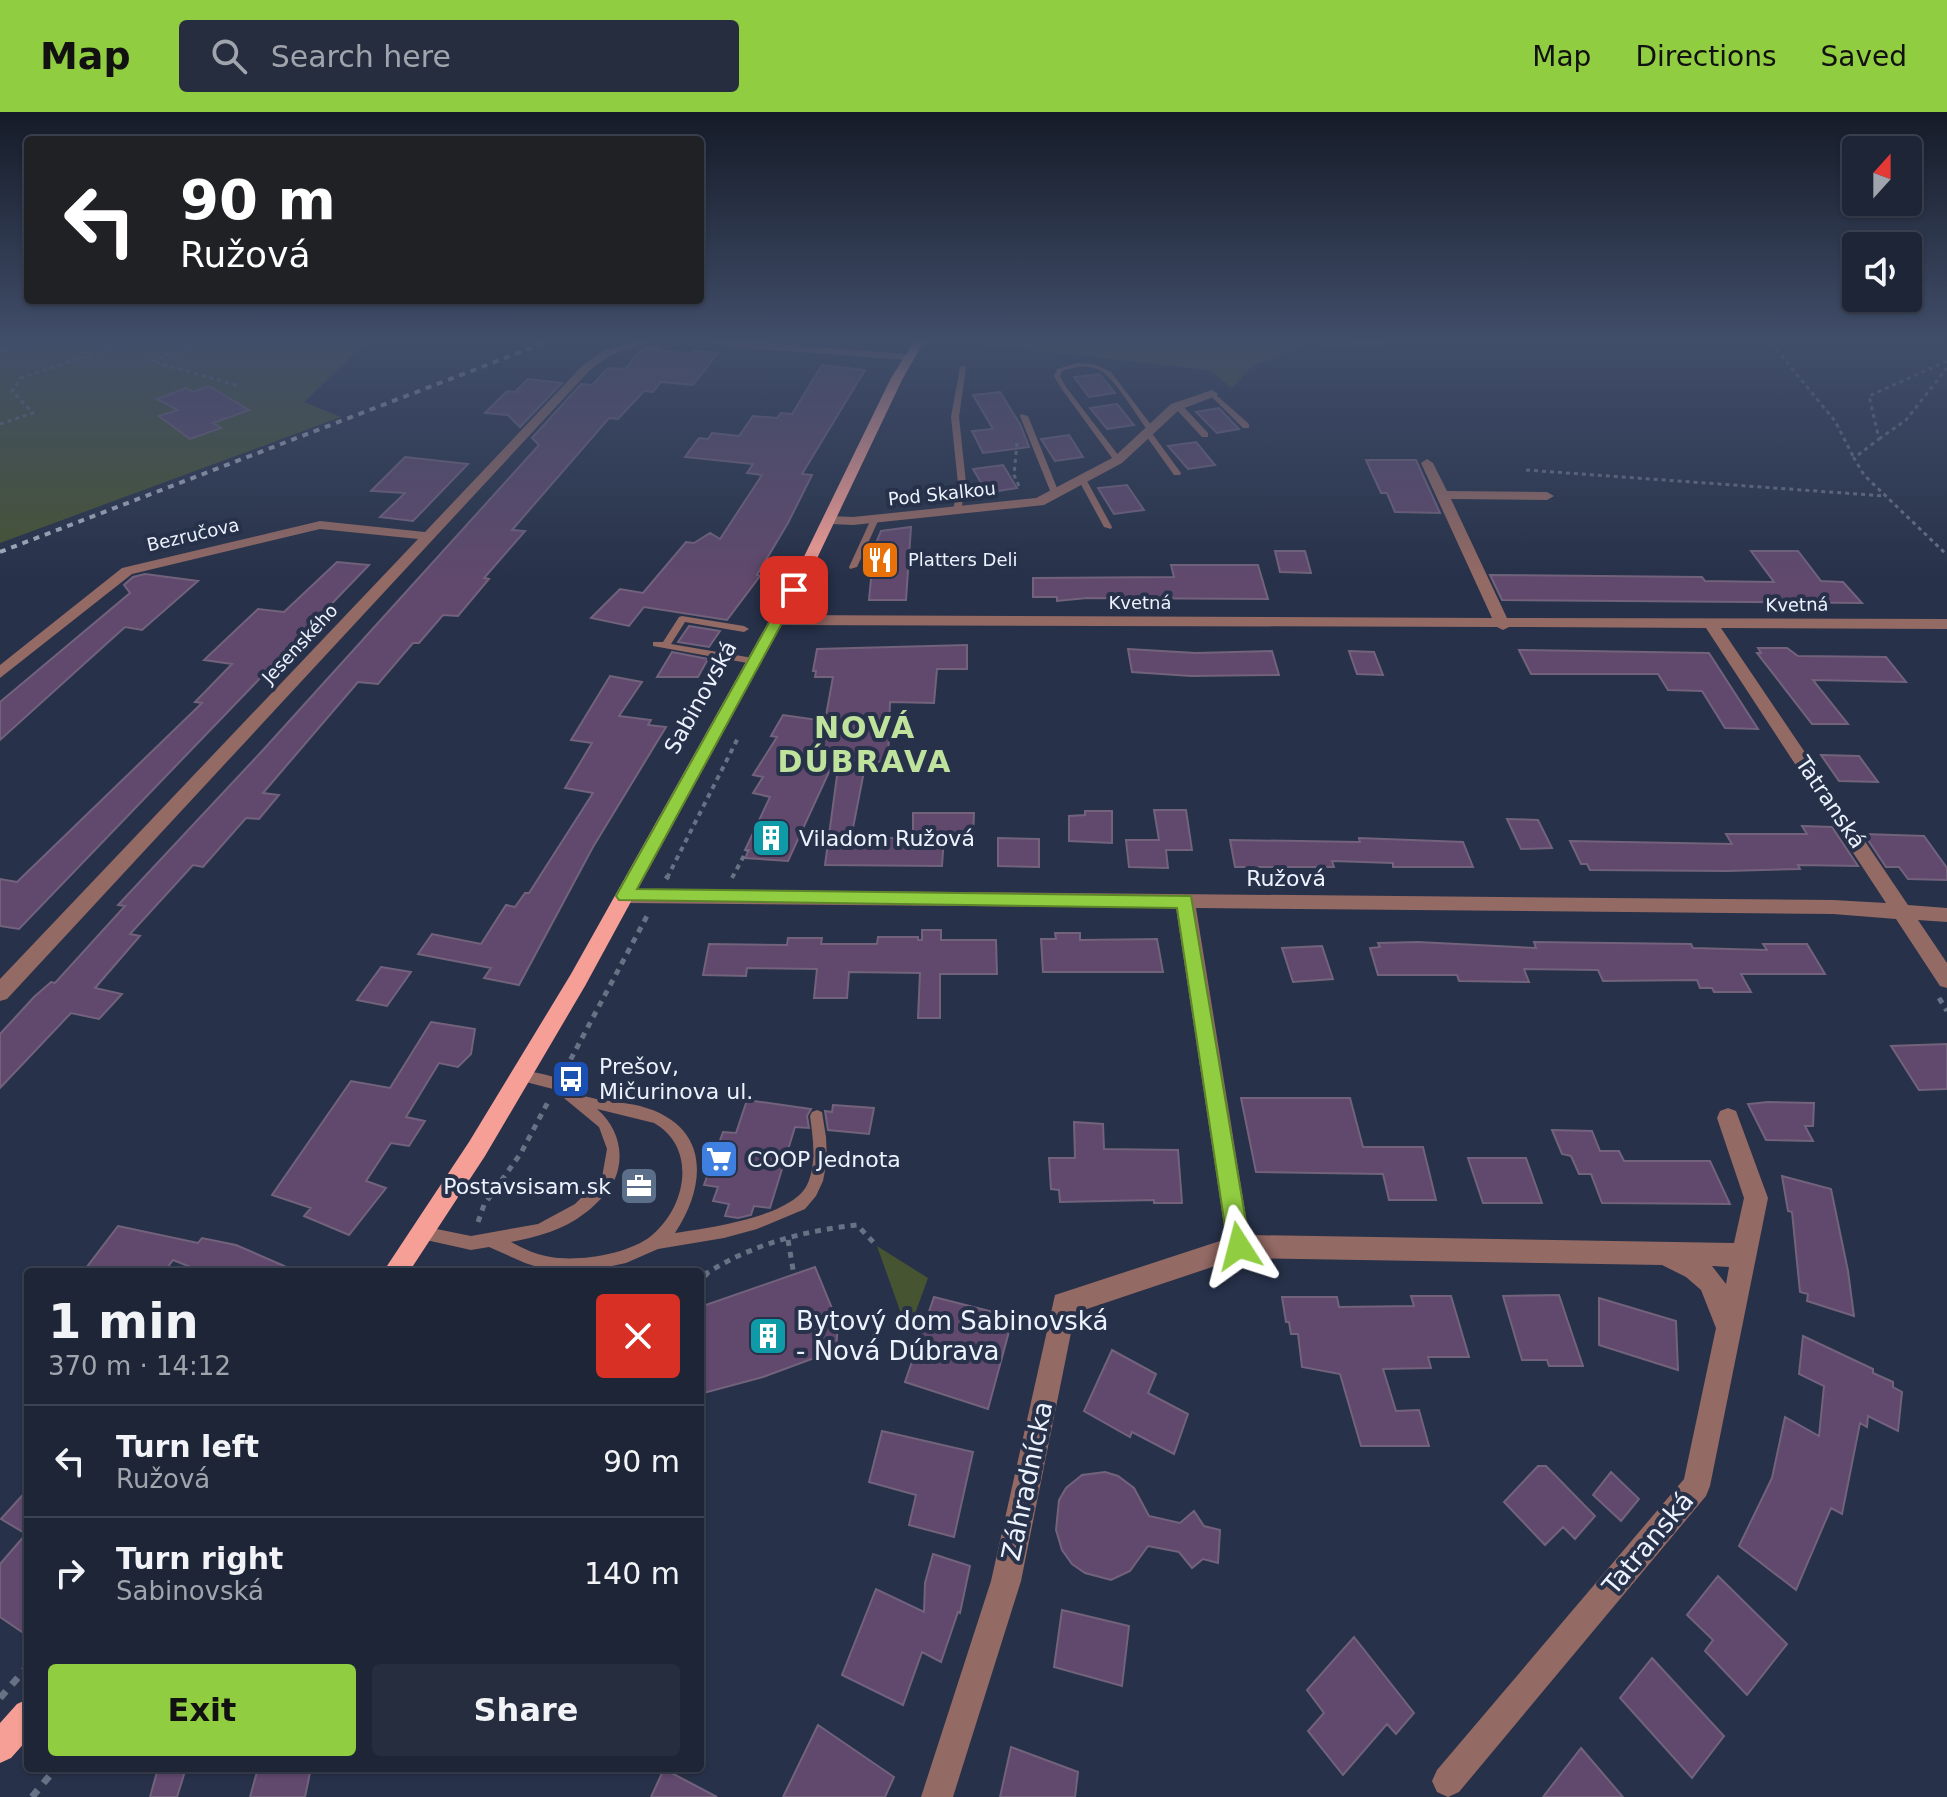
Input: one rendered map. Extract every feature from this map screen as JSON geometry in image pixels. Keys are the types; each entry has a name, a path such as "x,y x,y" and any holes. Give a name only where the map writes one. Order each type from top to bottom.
{"main road":[{"name":"Sabinovská","path":"398,1268 523,1076 777,620 878,422"},
{"path":"0,1747 24,1720"}],"street":[{"name":"Jesenského","path":"0,993 536,422"},
{"name":"Pod Skalkou","path":"830,520 875,519 1039,502 1118,460 1161,422"},
{"path":"1427,463 1503,625"},
{"path":"1442,495 1547,496"},
{"name":"Bezručova","path":"0,673 127,571 320,525 428,536"},
{"name":"Kvetná","path":"777,620 1503,625 1947,624"},
{"name":"Tatranská","path":"1712,625 1947,980"},
{"name":"Ružová","path":"625,896 1833,907 1947,915"},
{"path":"1185,901 1239,1246 1744,1255"},
{"name":"Tatranská","path":"1448,1781 1696,1486 1756,1198 1728,1118"},
{"name":"Záhradnícka","path":"937,1797 1006,1581 1064,1304 1239,1246"},
{"path":"1656,1253 1701,1271 1714,1284 1729,1329"}],"lane":[{"name":"Pod Skalkou","path":"955,422 962,483 957,511"},
{"path":"1026,422 1055,493"},
{"path":"1088,422 1118,460"},
{"path":"1142,422 1177,473"},
{"path":"1193,422 1205,435"},
{"name":"Pod Skalkou","path":"1241,422 1246,426"},
{"path":"1082,479 1108,527"},
{"path":"853,567 875,519"},
{"path":"744,629 682,619 661,645 753,661"},
{"path":"422,1233 471,1243 540,1230 580,1209 608,1180 614,1149 604,1123 557,1084 523,1076"},
{"path":"579,1100 667,1123 688,1148 692,1173 680,1213 656,1242"},
{"path":"489,1239 536,1267 564,1266 613,1260 656,1242 723,1233 767,1220 805,1201 817,1175 821,1144 817,1116"}],"path":[{"path":"1835,422 1864,475 1947,555"},
{"path":"1875,422 1879,439"},
{"path":"1854,458 1904,422"},
{"path":"1011,506 1021,489 1014,475 1017,442"},
{"path":"1526,470 1885,496"},
{"path":"471,1243 484,1205 521,1153 743,730"},
{"path":"732,879 747,850"},
{"path":"704,1275 716,1266 746,1253 822,1228 857,1225 877,1246"},
{"path":"788,1240 794,1276"},
{"path":"0,1698 24,1671"},
{"path":"32,1797 53,1772"}],"green space":[{"path":"0,422 328,422 0,543"},
{"path":"877,1246 928,1278 908,1333"}],"building":[{"path":"167,422 217,422 213,423 221,428 190,439"},
{"path":"547,422 606,422 512,530 525,531 484,578 489,579 458,616 443,615 419,643 413,643 378,684 358,682 263,793 279,795 259,819 246,818 203,867 193,865 130,934 140,936 95,988 122,994 99,1019 71,1013 0,1088 0,1034 34,997 51,982 55,983 125,906 118,905 539,445 532,438"},
{"path":"749,422 834,422 802,474 812,475 757,575 760,576 727,620 644,607 629,626 591,618 620,589 643,593 686,542 694,543 710,533 720,539 762,475 747,473 753,464 685,457 699,438 708,439 712,433 739,436"},
{"path":"989,422 1019,422 1029,447 983,453 972,431 993,429"},
{"path":"1101,422 1131,422 1134,425 1107,429"},
{"path":"1206,422 1232,422 1239,429 1217,433"},
{"path":"1069,435 1083,457 1055,461 1041,439"},
{"path":"1196,442 1215,465 1188,469 1168,446"},
{"path":"405,457 468,464 413,521 380,517 405,493 371,491"},
{"path":"1366,460 1416,460 1440,513 1395,512 1387,493 1381,493"},
{"path":"1003,465 1017,488 987,493 973,469"},
{"path":"1127,485 1144,510 1114,514 1098,488"},
{"path":"911,527 906,600 869,600 874,548 881,531"},
{"path":"1275,551 1305,551 1311,573 1280,572"},
{"path":"1751,551 1798,551 1821,581 1843,582 1862,603 1502,600 1490,575 1702,577 1705,581 1774,582"},
{"path":"337,562 369,565 19,929 0,926 0,879 17,882 202,703 195,702 232,664 204,660 258,609 284,612"},
{"path":"1171,565 1258,565 1268,599 1087,598 1057,601 1057,597 1033,597 1033,578 1174,577"},
{"path":"145,574 198,581 142,630 125,627 0,740 0,702 130,593 124,585 133,577"},
{"path":"689,626 720,631 709,647 678,642"},
{"path":"967,645 967,669 937,669 934,703 890,702 888,762 866,761 852,833 859,833 858,838 913,838 913,813 974,813 973,838 944,837 942,866 825,865 841,746 788,861 745,858 749,850 745,850 770,797 753,793 763,777 753,775 777,737 771,736 783,715 825,721 833,677 815,677 816,671 813,671 817,649"},
{"path":"1758,648 1787,648 1798,656 1886,657 1906,682 1813,680 1848,724 1812,724 1757,653 1761,653"},
{"path":"1128,649 1196,653 1272,651 1279,675 1191,676 1132,672"},
{"path":"1519,650 1709,653 1758,729 1725,728 1702,691 1668,690 1658,674 1531,674"},
{"path":"1349,651 1374,652 1383,675 1357,674"},
{"path":"672,652 708,659 698,677 657,677"},
{"path":"610,676 642,682 619,716 651,720 648,725 666,727 593,847 519,985 484,978 491,968 418,954 432,934 481,944 506,905 515,907 525,893 529,893 593,793 565,788 592,743 571,740"},
{"path":"1821,755 1859,756 1878,782 1839,781"},
{"path":"1154,810 1186,810 1192,850 1166,850 1168,868 1129,867 1126,840 1159,840"},
{"path":"1085,811 1112,811 1112,843 1069,841 1069,816 1085,815"},
{"path":"1507,819 1538,820 1552,848 1521,849"},
{"path":"1802,826 1832,827 1858,866 1798,865 1800,869 1727,871 1590,870 1587,864 1581,864 1570,841 1732,844 1726,834 1807,834"},
{"path":"1864,834 1924,836 1947,868 1947,880 1908,879 1899,867 1886,867"},
{"path":"998,838 1039,839 1039,867 998,866"},
{"path":"1359,838 1463,842 1473,867 1393,867 1393,863 1332,861 1334,867 1235,867 1230,840 1360,842"},
{"path":"922,930 941,930 941,940 996,940 997,974 940,974 940,1018 918,1018 920,973 849,972 847,998 814,998 817,969 747,968 746,976 703,975 709,944 787,945 788,938 822,938 821,944 877,944 878,937 918,937 922,940"},
{"path":"1055,933 1080,933 1080,940 1157,939 1163,972 1043,972 1041,939 1056,939"},
{"path":"1534,942 1691,944 1693,948 1767,950 1763,944 1807,944 1825,974 1741,974 1751,992 1714,992 1712,988 1700,988 1697,980 1603,981 1598,970 1524,969 1529,982 1459,981 1457,975 1378,975 1370,948 1380,947 1378,943 1536,948"},
{"path":"1322,946 1333,979 1293,982 1282,948"},
{"path":"381,967 411,972 387,1006 357,1000"},
{"path":"431,1022 475,1029 471,1054 458,1067 439,1063 406,1117 425,1121 409,1146 391,1143 366,1181 386,1188 349,1235 304,1216 311,1208 272,1195 351,1081 390,1088"},
{"path":"1947,1044 1947,1089 1919,1090 1891,1046"},
{"path":"1241,1098 1350,1098 1363,1147 1423,1147 1436,1200 1389,1200 1383,1174 1256,1172"},
{"path":"747,1100 811,1109 807,1116 809,1128 795,1127 770,1208 754,1206 751,1215 738,1218 725,1216 729,1204 713,1201 718,1187 704,1185 723,1132 736,1133"},
{"path":"1814,1103 1813,1126 1805,1126 1813,1141 1766,1140 1748,1104"},
{"path":"833,1105 874,1108 869,1134 828,1130 825,1111 832,1112"},
{"path":"1074,1122 1103,1124 1104,1149 1178,1150 1182,1203 1154,1203 1154,1200 1060,1202 1059,1190 1051,1189 1049,1158 1075,1158"},
{"path":"1552,1130 1592,1131 1600,1151 1619,1151 1624,1161 1710,1161 1730,1204 1602,1203 1591,1174 1579,1174 1571,1156 1562,1154"},
{"path":"1468,1158 1526,1158 1542,1203 1483,1203"},
{"path":"1782,1176 1831,1189 1854,1316 1807,1301 1808,1294 1800,1292 1792,1212 1788,1211"},
{"path":"118,1226 198,1243 202,1238 236,1245 289,1268 193,1268 173,1260 167,1268 86,1268"},
{"name":"Bytový dom Sabinovská - Nová Dúbrava","path":"815,1267 838,1323 836,1350 763,1377 704,1393 704,1306"},
{"path":"1559,1295 1583,1366 1549,1366 1547,1360 1522,1360 1503,1296"},
{"path":"1411,1296 1451,1296 1469,1357 1428,1357 1431,1368 1383,1369 1396,1411 1419,1410 1429,1446 1361,1446 1340,1374 1302,1367 1298,1334 1291,1334 1282,1297 1337,1297 1339,1307 1414,1306"},
{"path":"934,1297 1013,1317 988,1409 905,1382"},
{"path":"1599,1298 1676,1321 1678,1370 1599,1345"},
{"path":"1803,1336 1873,1369 1873,1373 1893,1382 1893,1387 1902,1392 1898,1431 1868,1416 1867,1427 1860,1423 1842,1514 1831,1508 1796,1590 1739,1546 1772,1478 1785,1417 1819,1436 1824,1386 1799,1374"},
{"path":"1112,1350 1156,1374 1148,1393 1188,1414 1174,1454 1132,1432 1130,1437 1084,1411"},
{"path":"882,1431 973,1452 954,1537 909,1525 916,1495 869,1482"},
{"path":"1538,1466 1546,1466 1595,1516 1575,1539 1563,1527 1545,1545 1504,1502"},
{"path":"1105,1472 1118,1476 1134,1488 1149,1516 1180,1523 1194,1511 1204,1526 1220,1530 1218,1563 1203,1559 1192,1568 1179,1552 1148,1546 1130,1571 1111,1580 1085,1573 1072,1564 1062,1550 1056,1530 1059,1500 1066,1488 1082,1475"},
{"path":"1611,1472 1639,1499 1621,1521 1593,1495"},
{"path":"24,1493 24,1533 1,1519"},
{"path":"24,1536 24,1633 0,1617 0,1564"},
{"path":"933,1554 970,1566 960,1613 941,1662 922,1652 903,1705 842,1675 876,1589 924,1612 925,1583"},
{"path":"1718,1576 1787,1644 1747,1695 1705,1651 1713,1640 1687,1615"},
{"path":"1062,1610 1129,1626 1122,1686 1054,1667"},
{"path":"1354,1637 1414,1713 1396,1734 1387,1724 1343,1775 1308,1731 1324,1713 1307,1690"},
{"path":"1652,1658 1724,1736 1692,1778 1620,1698"},
{"path":"818,1725 894,1777 885,1797 783,1797"},
{"path":"1011,1747 1078,1772 1075,1797 1000,1797"},
{"path":"1581,1748 1623,1797 1543,1797"},
{"path":"157,1772 185,1772 177,1797 150,1797"},
{"path":"257,1772 310,1772 305,1797 250,1797"},
{"path":"663,1772 670,1772 717,1797 651,1797"}],"railway":[{"path":"0,552 339,422"}],"place":[{"name":"Platters Deli","path":"880,560"},
{"name":"Viladom Ružová","path":"771,838"},
{"name":"Prešov, Mičurinova ul.","path":"571,1079"},
{"name":"COOP Jednota","path":"719,1159"},
{"name":"Postavsisam.sk","path":"639,1186"},
{"name":"Bytový dom Sabinovská - Nová Dúbrava","path":"768,1336"}],"district":[{"name":"NOVÁ DÚBRAVA","path":"865,745"}],"route":[{"path":"794,590 625,896 1185,901 1239,1246"}]}
